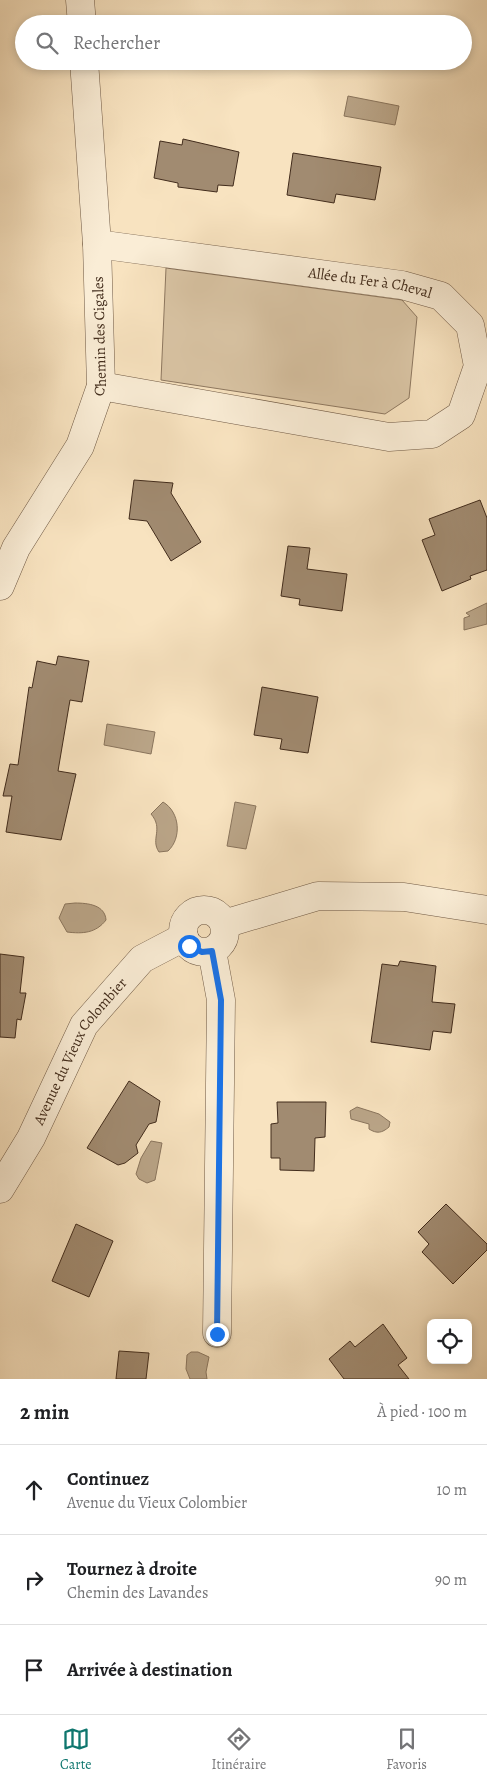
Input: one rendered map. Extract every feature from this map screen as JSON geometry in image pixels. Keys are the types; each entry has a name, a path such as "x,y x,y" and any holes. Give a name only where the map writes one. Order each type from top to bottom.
{"street":[{"path":"80,0 81,15"},
{"name":"Chemin des Cigales","path":"0,586 16,548 80,446 100,386 97,244 85,70"},
{"name":"Allée du Fer à Cheval","path":"97,244 402,285 441,296 470,325 478,366 461,415 432,434 389,437 100,386"},
{"path":"224,924 318,896 404,897 487,910"},
{"path":"209,911 220,917 224,924 224,938 221,944 212,951 202,952 194,950 184,937 186,921 196,912 209,911"},
{"name":"Avenue du Vieux Colombier","path":"0,1189 32,1138 84,1025 142,959 184,937"},
{"path":"212,951 221,1000 217,1334"}],"shaded area":[{"path":"348,96 399,106 395,125 344,116"},
{"path":"166,268 402,300 417,317 409,398 385,414 161,380"},
{"path":"487,603 487,624 464,630 464,618 470,616 466,613"},
{"path":"107,724 155,732 151,754 104,745"},
{"path":"163,802 169,806 176,818 177,832 173,846 168,851 159,852 156,843 157,829 155,819 151,814"},
{"path":"235,802 256,806 246,849 227,846"},
{"path":"65,904 90,904 99,908 103,911 106,920 98,928 89,932 67,932 59,918"},
{"path":"357,1107 379,1114 390,1122 389,1127 382,1132 375,1132 369,1129 369,1124 351,1119 350,1111"},
{"path":"151,1141 162,1143 155,1180 147,1183 139,1179 136,1174 141,1158"},
{"path":"191,1352 198,1352 209,1357 206,1372 207,1379 190,1379 186,1369 187,1355"}],"building":[{"path":"183,139 239,152 233,186 218,185 217,192 178,187 178,183 154,178 160,141 182,145"},
{"path":"293,153 381,167 375,200 336,194 334,203 287,195"},
{"path":"134,480 173,483 171,493 201,542 171,561 147,521 129,519"},
{"path":"480,500 487,518 487,570 470,576 471,579 442,591 422,540 435,535 429,519"},
{"path":"288,546 310,548 307,569 347,574 342,611 299,605 300,599 281,596"},
{"path":"58,656 89,661 82,702 70,700 58,771 76,774 61,840 6,832 12,796 3,796 10,764 18,765 29,687 32,688 37,661 56,665"},
{"path":"262,687 318,697 308,753 280,749 282,739 254,735"},
{"path":"0,954 24,957 20,993 26,993 21,1020 17,1019 15,1038 0,1037"},
{"path":"400,961 436,966 432,1002 455,1004 451,1033 433,1031 430,1050 371,1042 382,964 398,966"},
{"path":"129,1081 160,1101 156,1122 149,1124 136,1145 138,1153 125,1163 118,1165 87,1148"},
{"path":"277,1102 326,1102 325,1137 315,1138 314,1171 280,1170 280,1158 271,1158 271,1124 278,1123"},
{"path":"446,1204 487,1244 487,1250 453,1284 422,1252 429,1244 418,1232"},
{"path":"76,1224 113,1241 89,1297 52,1281"},
{"path":"383,1324 407,1358 398,1365 409,1379 344,1379 329,1359 350,1341 355,1347"},
{"path":"119,1351 149,1353 146,1379 116,1379"}],"route":[{"path":"189,946 194,950 202,952 212,951 221,1000 217,1334"}]}
